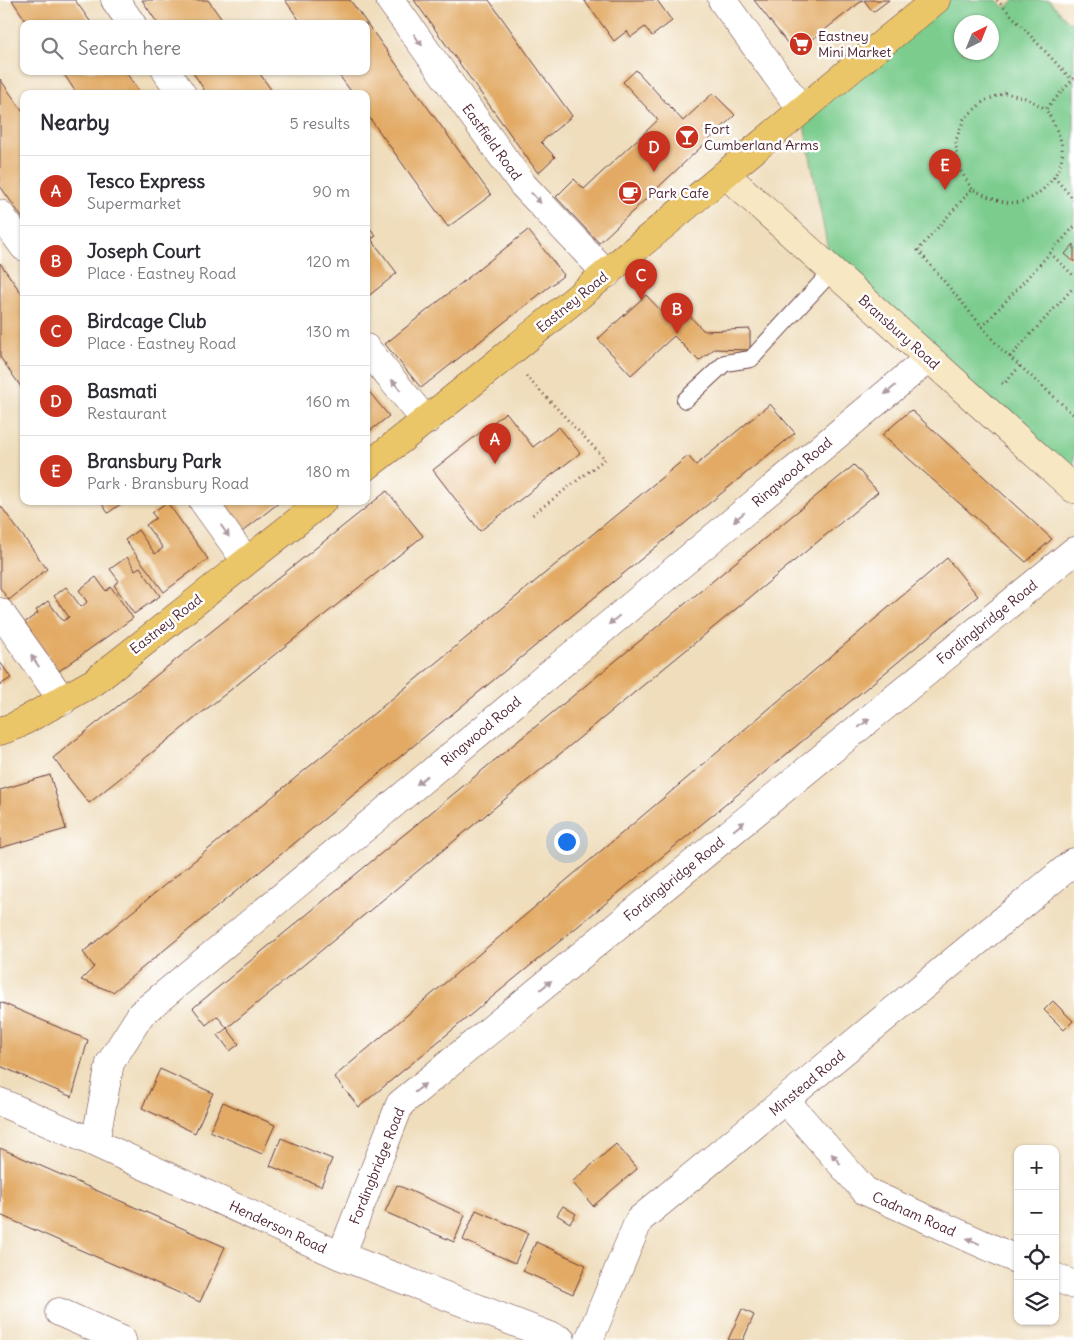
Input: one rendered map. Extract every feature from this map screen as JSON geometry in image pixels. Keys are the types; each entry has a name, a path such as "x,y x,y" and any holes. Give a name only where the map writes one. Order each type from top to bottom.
{"main road":[{"name":"Eastney Road","path":"370,464 426,421 607,274 801,109 936,0"},
{"name":"Eastney Road","path":"0,731 16,726 94,682 318,505"}],"street":[{"path":"115,0 129,20"},
{"name":"Eastfield Road","path":"390,0 523,185 607,274"},
{"path":"722,0 801,109"},
{"path":"169,75 179,90"},
{"name":"Bransbury Road","path":"725,174 1074,489"},
{"path":"0,214 20,242"},
{"path":"370,353 426,421"},
{"name":"Ringwood Road","path":"95,1143 110,1064 141,1014 928,359"},
{"path":"206,505 246,561"},
{"name":"Fordingbridge Road","path":"341,1256 400,1104 1074,551"},
{"path":"0,612 63,701"},
{"name":"Minstead Road","path":"588,1340 640,1220 1074,862"},
{"name":"Cadnam Road","path":"786,1101 865,1191 1014,1258"},
{"name":"Henderson Road","path":"0,1102 95,1143 341,1256 561,1340"},
{"path":"1059,1278 1074,1285"},
{"path":"59,1312 122,1340"}],"lane":[{"path":"684,400 725,363 751,359 832,271"}],"path":[{"path":"997,0 1073,79 1046,109"},
{"path":"1005,93 1026,98 1046,109 1059,134 1062,156 1054,177 1040,192 1019,202 994,199 972,189 957,164 956,140 964,119 984,101 1005,93"},
{"path":"1054,177 1074,200"},
{"path":"972,189 918,250 982,327 1010,357 1074,415"},
{"path":"982,327 1074,228"},
{"path":"1050,254 1074,276"},
{"path":"1010,357 1074,287"},
{"path":"507,355 605,459 531,516"}],"green space":[{"path":"936,0 997,0 1005,8 1015,0 1049,0 1070,23 1074,20 1074,489 832,271 801,109"}],"building":[{"path":"12,0 75,0 89,20 25,20"},
{"path":"142,0 208,0 222,20 155,20"},
{"path":"285,0 350,0 364,20 299,20"},
{"path":"414,0 489,0 572,116 541,142 555,157 538,173"},
{"path":"584,0 657,0 672,21 652,36 645,27 631,37 627,31 614,41"},
{"path":"754,0 863,0 795,53"},
{"path":"864,0 889,0 873,12"},
{"path":"370,28 491,195 448,227 370,119 370,90 350,90 339,75 370,75"},
{"path":"636,70 683,121 713,93 735,115 599,243 556,197 574,179 584,189 658,120 623,82"},
{"path":"65,75 128,75 138,90 74,90"},
{"path":"195,75 261,75 271,90 204,90"},
{"path":"0,79 20,107 20,214 0,186"},
{"path":"370,228 376,236 371,239 397,273 370,295"},
{"path":"528,230 564,275 421,388 385,344"},
{"path":"1074,244 1074,262 1065,254"},
{"path":"0,263 20,291 20,385 0,357"},
{"path":"646,295 666,316 679,305 704,331 750,329 750,350 714,349 699,361 674,336 631,375 598,339"},
{"path":"370,393 389,416 370,431"},
{"path":"770,404 795,433 113,992 81,980 94,967 83,952 688,456 696,465"},
{"path":"911,410 1052,539 1026,562 882,435"},
{"path":"506,412 533,447 559,427 580,453 480,531 433,470"},
{"path":"854,465 878,492 227,1028 217,1016 206,1025 193,1008"},
{"path":"387,491 423,536 89,803 53,758"},
{"path":"0,505 47,569 9,600 0,588"},
{"path":"103,505 119,505 108,513"},
{"path":"163,505 169,505 208,559 164,592 125,540 138,530 155,554 163,548 146,525 156,518 152,513"},
{"path":"221,505 276,505 242,532"},
{"path":"127,557 135,570 140,567 160,596 134,614 114,585 119,581 110,569"},
{"path":"947,558 978,596 359,1107 334,1077"},
{"path":"96,577 106,591 111,587 133,618 59,671 24,623 38,613 36,610 48,601 63,621 69,617 54,596 66,587 81,607 87,602 79,590"},
{"path":"0,662 11,678 0,685"},
{"path":"50,775 66,829 0,848 0,790"},
{"path":"1053,1001 1073,1021 1064,1030 1044,1010"},
{"path":"0,1002 88,1040 72,1097 0,1066"},
{"path":"227,1028 239,1044 230,1051 218,1035"},
{"path":"160,1069 213,1093 195,1133 142,1108"},
{"path":"223,1102 275,1125 262,1154 210,1131"},
{"path":"281,1138 332,1159 321,1186 270,1166"},
{"path":"616,1144 637,1169 593,1206 572,1182"},
{"path":"0,1148 225,1247 200,1302 0,1215"},
{"path":"397,1185 465,1215 454,1242 385,1212"},
{"path":"563,1206 576,1214 570,1223 557,1215"},
{"path":"476,1210 528,1233 515,1263 463,1240"},
{"path":"536,1242 586,1265 573,1294 523,1271"},
{"path":"742,1309 754,1315 743,1340 728,1340"}],"place":[{"name":"Eastney Mini Market","path":"801,44"},
{"name":"Fort Cumberland Arms","path":"687,137"},
{"name":"Basmati","path":"654,172"},
{"name":"Bransbury Park","path":"945,190"},
{"name":"Park Cafe","path":"630,193"},
{"name":"Birdcage Club","path":"641,300"},
{"name":"Joseph Court","path":"677,334"},
{"name":"Tesco Express","path":"495,464"}]}
